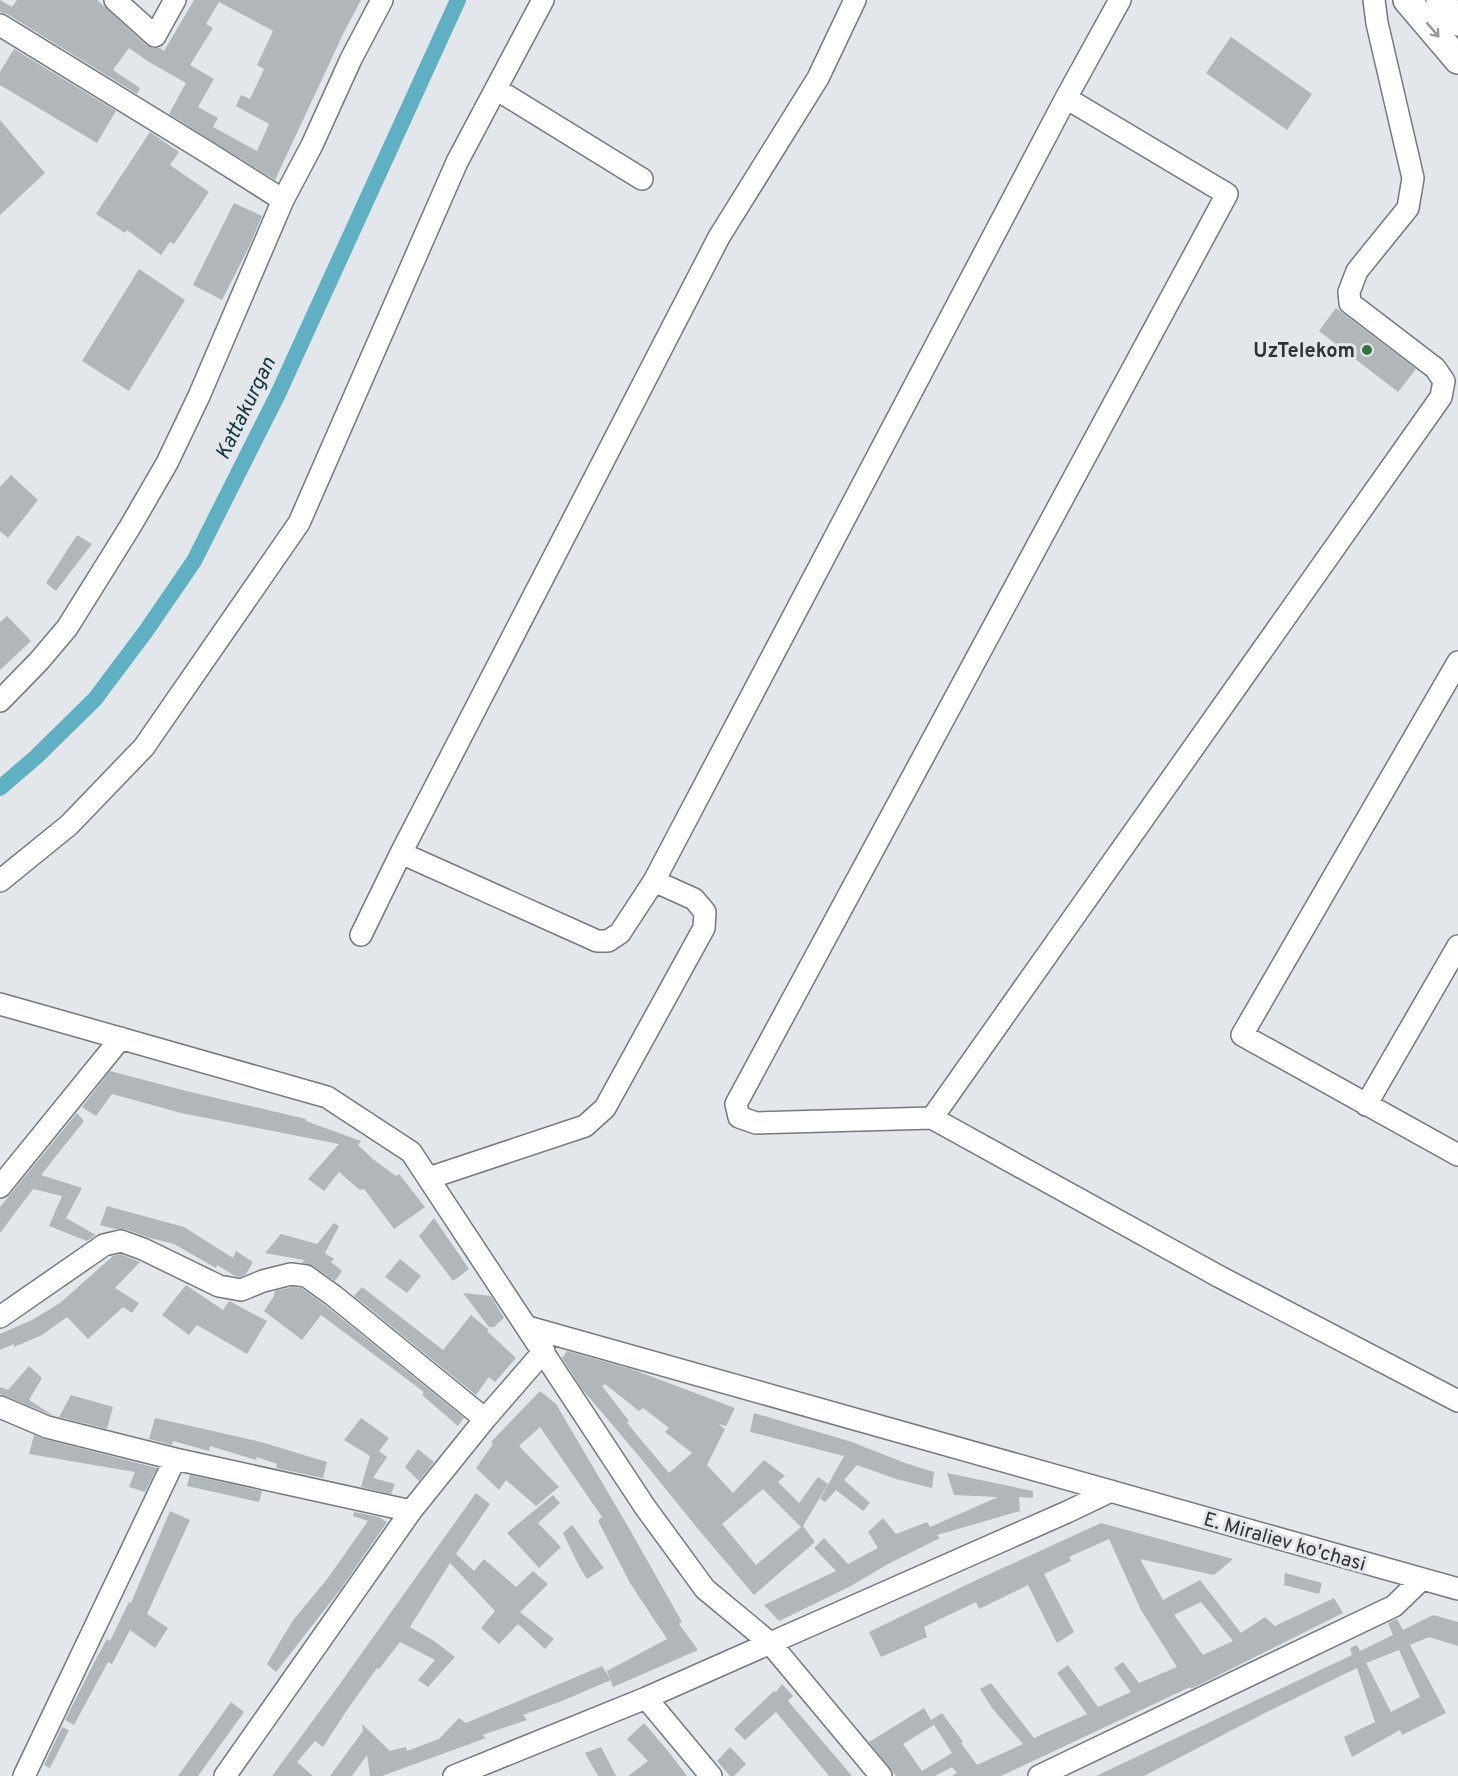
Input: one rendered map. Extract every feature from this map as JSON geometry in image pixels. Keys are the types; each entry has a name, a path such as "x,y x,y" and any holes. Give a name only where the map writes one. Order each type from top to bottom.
{"main road":[{"path":"1407,0 1458,60"},
{"path":"1440,0 1458,22"}],"street":[{"path":"115,0 155,36 175,0"},
{"path":"0,702 67,628 167,463 199,396 283,200 382,0"},
{"path":"0,881 69,825 144,747 299,523 457,162 543,0"},
{"path":"361,935 401,853 719,237 818,78 855,0"},
{"path":"401,853 597,941 608,941 620,933 654,881 1066,98 1120,0"},
{"path":"932,1118 1441,397 1444,381 1435,368 1350,303 1349,292 1357,271 1408,208 1413,178 1377,23 1374,0"},
{"path":"0,25 283,200"},
{"path":"496,89 642,179"},
{"path":"1066,98 1227,194 736,1104 739,1117 756,1123 932,1118 1220,1277 1458,1401"},
{"path":"1458,662 1242,1035 1458,1155"},
{"path":"429,1178 585,1126 605,1108 704,928 705,912 694,898 654,881"},
{"path":"1366,1105 1458,946"},
{"path":"0,1004 327,1097 411,1152 645,1507 705,1589 770,1643 881,1776"},
{"path":"0,1187 121,1038"},
{"path":"0,1317 104,1245 121,1241 143,1249 219,1286 241,1290 263,1281 291,1274 306,1276 334,1296 485,1419"},
{"name":"E. Miraliev ko'chasi","path":"528,1327 1458,1589"},
{"path":"225,1776 411,1511 485,1419 544,1351"},
{"path":"0,1407 47,1426 175,1459 411,1511"},
{"path":"24,1776 175,1459"},
{"path":"454,1776 646,1698 1111,1491"},
{"path":"1039,1776 1394,1606 1421,1580"},
{"path":"646,1698 711,1776"}],"building":[{"path":"0,0 12,7 17,0 97,0 146,45 164,51 194,0 361,0 275,180 169,114 186,83 129,48 113,70 140,88 137,94 7,14 0,12","holes":["219,2 273,31 257,65 264,69 250,99 241,95 236,106 269,124 257,151 213,127 218,118 198,107 214,79 190,65 213,28 206,24"]},
{"path":"1231,37 1312,94 1287,130 1206,73"},
{"path":"14,49 116,111 97,143 0,85 0,72"},
{"path":"0,120 45,173 0,215"},
{"path":"150,132 179,152 170,165 209,192 174,244 170,242 161,255 127,230 125,233 96,214"},
{"path":"234,203 262,216 222,300 193,285"},
{"path":"139,269 185,300 129,391 82,361"},
{"name":"UzTelekom","path":"1336,308 1416,369 1398,392 1319,331"},
{"path":"11,475 38,500 8,538 0,531 0,487"},
{"path":"77,535 92,544 56,591 46,583"},
{"path":"7,616 31,641 0,670 0,622"},
{"path":"110,1071 306,1119 306,1121 361,1141 358,1145 396,1176 399,1174 425,1207 394,1229 364,1189 360,1190 339,1172 324,1191 308,1179 339,1144 181,1113 112,1094 96,1116 82,1107"},
{"path":"77,1113 84,1121 41,1175 82,1188 66,1218 96,1235 87,1241 49,1226 62,1196 33,1189 0,1233 0,1207"},
{"path":"107,1206 184,1227 233,1258 236,1251 253,1262 246,1274 240,1277 235,1276 174,1244 125,1229 100,1225"},
{"path":"434,1218 469,1269 453,1281 419,1236"},
{"path":"334,1223 339,1226 325,1253 334,1259 331,1262 342,1271 335,1281 313,1266 302,1263 304,1260 265,1253 281,1234 317,1244"},
{"path":"120,1254 140,1262 115,1288 139,1303 132,1313 123,1307 88,1339 67,1317 42,1335 14,1347 14,1344 0,1350 0,1334 32,1320 60,1303 113,1256"},
{"path":"400,1259 421,1276 407,1293 385,1277"},
{"path":"186,1285 223,1310 229,1301 267,1321 247,1354 197,1325 189,1335 162,1315"},
{"path":"292,1287 301,1288 326,1306 464,1418 458,1426 422,1395 424,1392 321,1315 302,1340 264,1311 275,1291"},
{"path":"362,1287 443,1350 471,1315 516,1358 495,1382 489,1377 476,1395 354,1296"},
{"path":"463,1293 491,1296 504,1318 494,1327 489,1327"},
{"path":"567,1351 634,1370 735,1408 726,1426 718,1424 725,1429 707,1465 733,1493 764,1460 785,1476 778,1482 799,1503 818,1477 828,1484 803,1526 815,1542 754,1595 582,1389 562,1358","holes":["605,1384 639,1411 643,1408 669,1428 665,1432 692,1453 669,1473 627,1423 629,1421 602,1386","763,1489 801,1527 756,1565 722,1524"]},
{"path":"29,1366 42,1378 29,1400 54,1416 0,1394 0,1387 8,1390"},
{"path":"540,1391 556,1404 682,1622 679,1624 698,1650 613,1687 607,1671 667,1639 630,1583 598,1521 602,1517 540,1427 519,1446 559,1487 536,1506 506,1480 499,1490 476,1468 493,1444 491,1442"},
{"path":"71,1395 113,1407 107,1429 59,1417"},
{"path":"754,1413 852,1442 934,1472 932,1488 896,1479 857,1465 844,1480 870,1503 863,1511 836,1490 825,1502 820,1499 844,1456 750,1432"},
{"path":"155,1418 261,1442 327,1462 323,1478 276,1468 277,1464 257,1457 256,1460 210,1446 209,1451 173,1441 172,1445 149,1439"},
{"path":"361,1418 389,1438 379,1451 387,1457 373,1478 395,1484 391,1494 361,1487 370,1456 344,1440"},
{"path":"34,1435 157,1468 145,1492 129,1487 135,1472 29,1454"},
{"path":"418,1449 434,1462 419,1481 405,1467"},
{"path":"947,1473 1033,1491 1033,1498 1019,1497 1020,1511 937,1535 940,1538 851,1586 779,1621 764,1605 836,1571 814,1548 824,1538 848,1564 878,1548 868,1532 883,1518 896,1534 927,1522 930,1527 998,1497 954,1495"},
{"path":"190,1475 262,1491 259,1502 187,1486"},
{"path":"476,1493 490,1504 456,1554 474,1571 484,1559 516,1587 533,1571 548,1584 520,1612 554,1639 545,1649 518,1624 499,1644 481,1628 495,1611 450,1563 410,1627 455,1657 428,1687 418,1680 435,1660 400,1642 379,1669 377,1668 323,1747 315,1741 297,1762 313,1776 272,1776 334,1692"},
{"path":"553,1495 560,1503 538,1523 561,1547 539,1568 507,1533"},
{"path":"170,1511 190,1520 147,1614 168,1628 155,1648 130,1630 112,1664 108,1662 74,1725 65,1720 107,1639 110,1641 129,1602 131,1603"},
{"path":"354,1512 379,1517 387,1522 340,1590 276,1672 267,1664 281,1640 294,1619 328,1578 368,1521 353,1516"},
{"path":"1101,1523 1233,1559 1214,1575 1140,1559 1163,1600 1200,1580 1241,1633 1265,1617 1275,1626 1334,1598 1343,1613 1191,1689 1190,1687 1001,1776 952,1776 957,1773 952,1767 935,1776 896,1776 869,1742 924,1708 931,1720 942,1713 977,1765 1023,1744 992,1708 980,1689 991,1683 1034,1738 1087,1714 1057,1673 1068,1665 1098,1707 1131,1692 1114,1668 1123,1662 1139,1683 1177,1667 1141,1610 1109,1539 1069,1557 1071,1561 1044,1574 1074,1632 1057,1643 1028,1585 979,1609 976,1602 924,1627 927,1637 881,1657 869,1632","holes":["1201,1602 1233,1641 1203,1655 1174,1615","931,1720 952,1753 922,1771 903,1744 934,1725"]},
{"path":"572,1525 604,1568 587,1579 563,1533"},
{"path":"1285,1573 1322,1583 1319,1594 1284,1585"},
{"path":"1433,1615 1458,1622 1458,1646 1429,1637 1410,1645 1446,1713 1402,1735 1400,1730 1352,1757 1344,1737 1375,1722 1357,1668 1144,1776 1096,1776 1352,1655 1350,1648 1357,1645 1360,1651 1393,1635 1388,1623 1397,1619 1403,1630","holes":["1399,1650 1420,1697 1391,1712 1366,1663"]},
{"path":"602,1666 611,1680 523,1715 527,1720 482,1735 486,1738 382,1776 370,1776 367,1755 352,1776 330,1776 363,1731 362,1724 390,1751 406,1747 407,1751 439,1739 459,1718 466,1723"},
{"path":"782,1684 793,1696 788,1701 852,1776 829,1776 776,1712 745,1740 734,1729"},
{"path":"231,1702 244,1712 198,1776 178,1776"},
{"path":"644,1723 687,1776 628,1776 648,1761 627,1739"},
{"path":"62,1727 69,1730 50,1768 44,1765"},
{"path":"601,1747 616,1776 598,1776 585,1753"},
{"path":"730,1747 746,1764 734,1776 730,1776 717,1761"}],"waterway":[{"name":"Kattakurgan","path":"0,788 36,757 95,699 146,631 194,561 278,394 458,0"}],"place":[{"name":"UzTelekom","path":"1367,350"}]}
